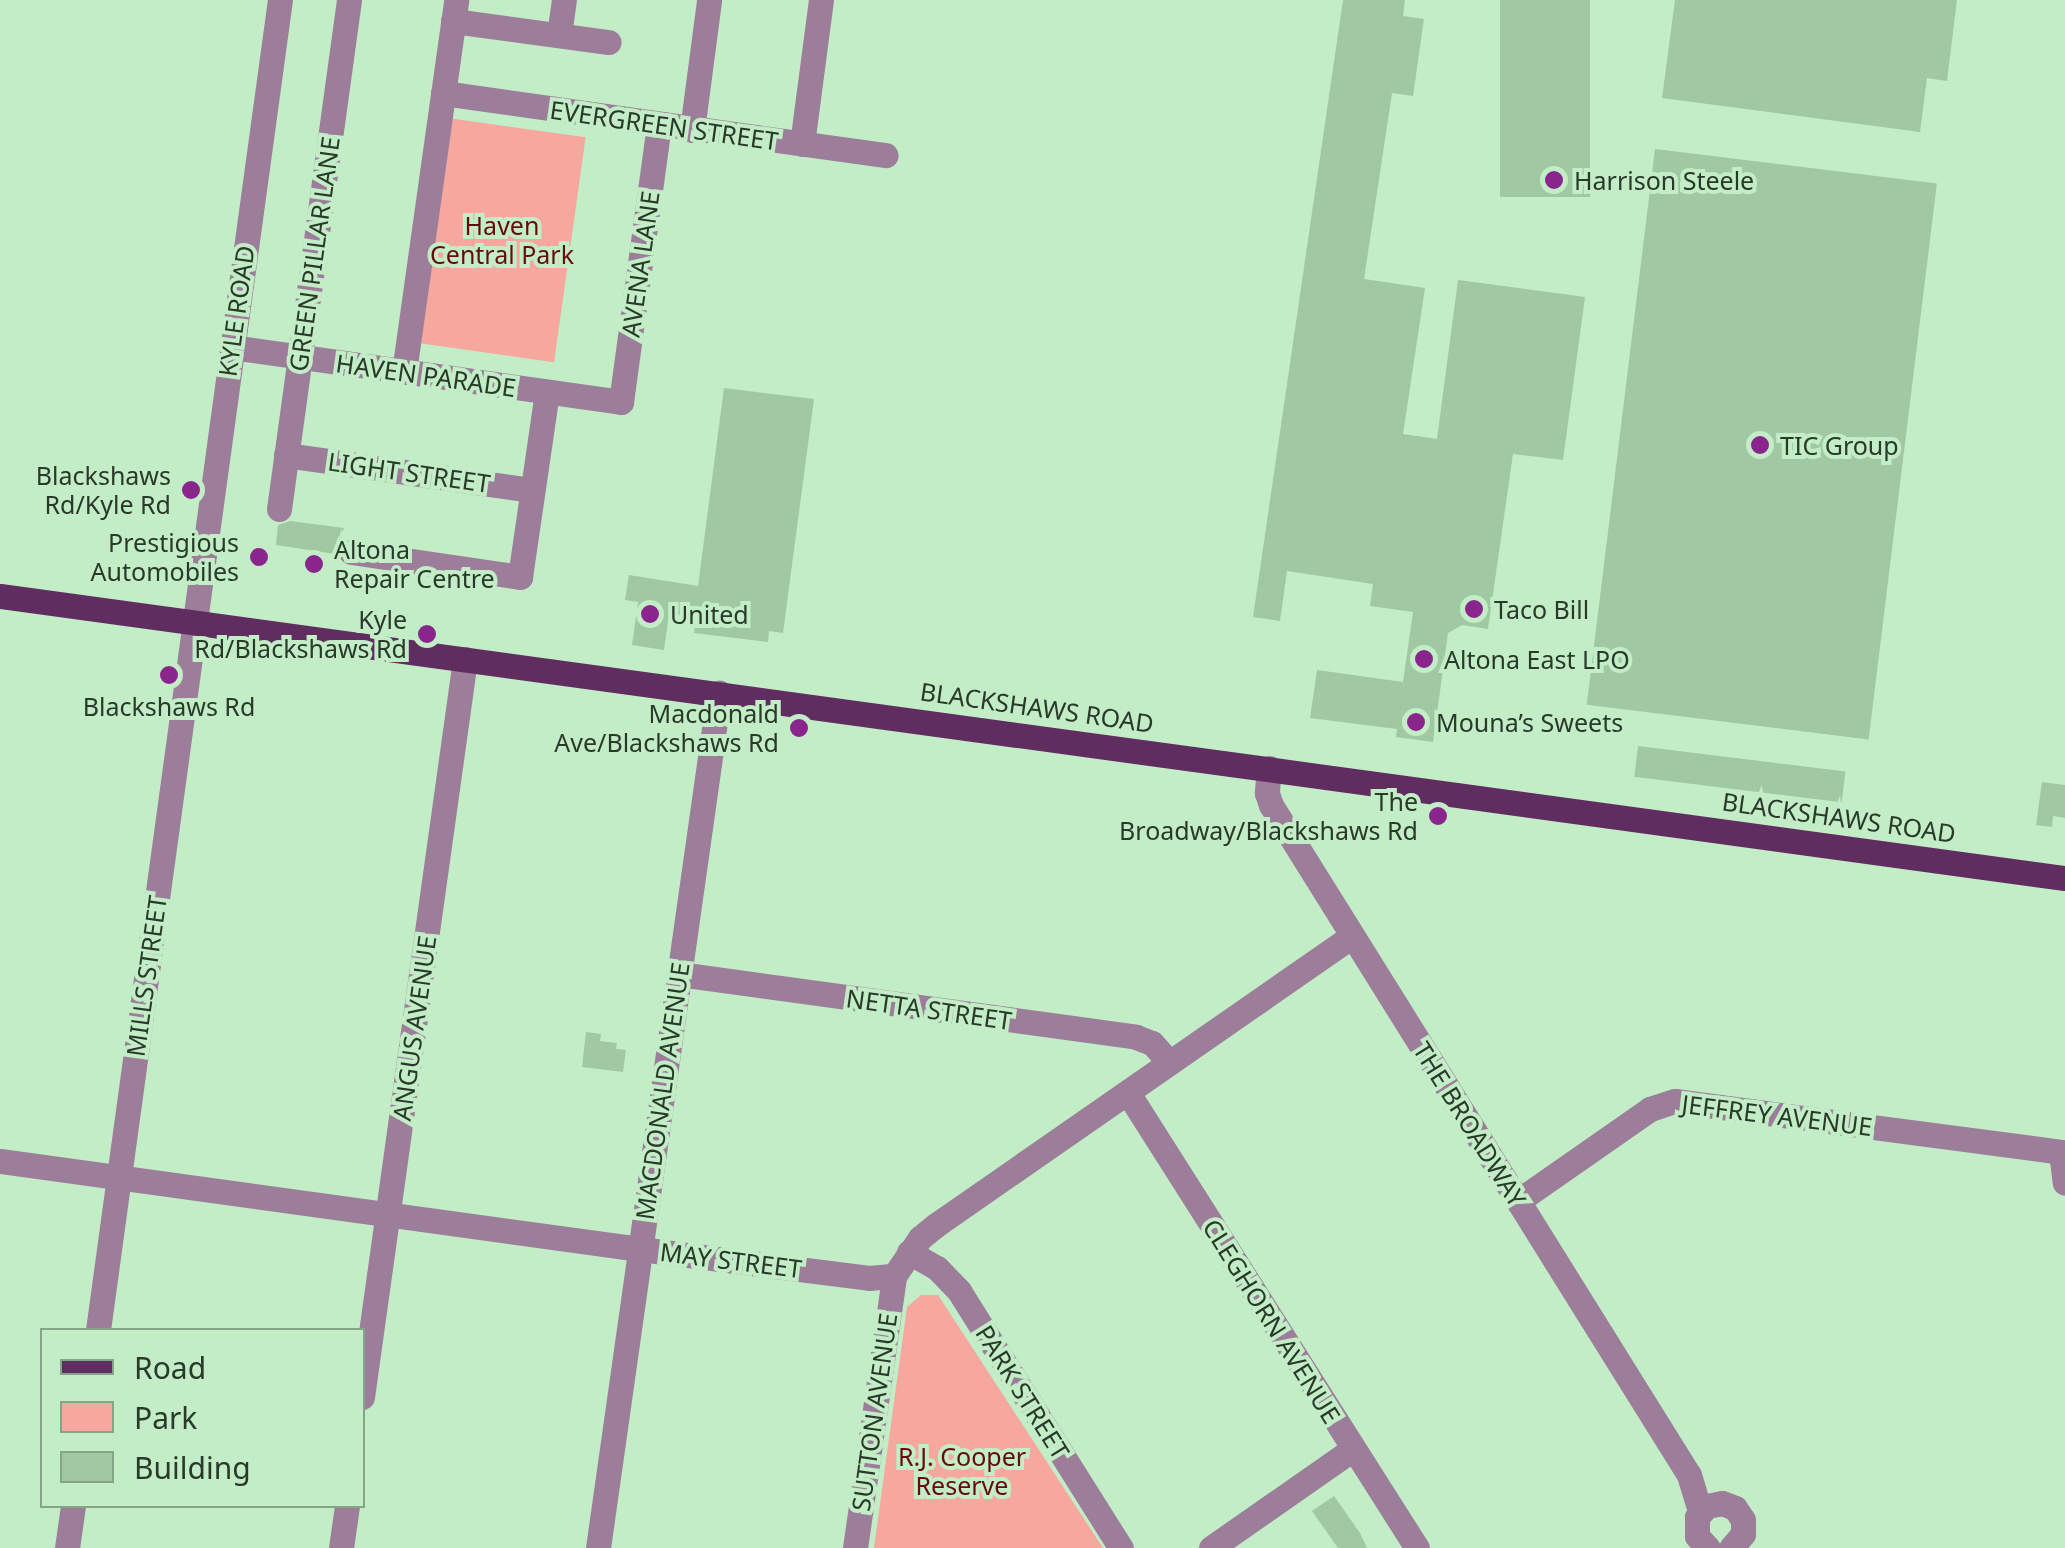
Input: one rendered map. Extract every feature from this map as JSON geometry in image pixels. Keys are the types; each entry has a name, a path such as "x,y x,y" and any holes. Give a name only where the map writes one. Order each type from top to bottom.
{"main road":[{"name":"BLACKSHAWS ROAD","path":"0,596 2065,878"}],"street":[{"name":"KYLE ROAD","path":"193,622 280,0"},
{"name":"GREEN PILLAR LANE","path":"278,509 349,0"},
{"path":"559,35 564,0"},
{"path":"692,130 710,0"},
{"path":"802,144 821,0"},
{"path":"404,372 454,10 559,35 608,42"},
{"name":"EVERGREEN STREET","path":"443,93 886,155"},
{"name":"AVENA LANE","path":"621,402 659,125"},
{"name":"HAVEN PARADE","path":"231,348 621,402"},
{"path":"351,552 520,577 547,392"},
{"name":"LIGHT STREET","path":"286,455 533,490"},
{"name":"MILLS STREET","path":"98,1328 193,622"},
{"name":"ANGUS AVENUE","path":"365,1376 465,659"},
{"name":"MACDONALD AVENUE","path":"598,1548 718,694"},
{"name":"THE BROADWAY","path":"1269,768 1266,793 1272,805 1690,1474 1701,1534 1740,1514 1740,1543"},
{"path":"894,1276 909,1252 936,1225 1352,936"},
{"name":"NETTA STREET","path":"679,974 1136,1037 1152,1043 1169,1062"},
{"name":"CLEGHORN AVENUE","path":"1128,1093 1417,1548"},
{"name":"JEFFREY AVENUE","path":"1518,1200 1650,1110 1675,1100 2063,1152"},
{"path":"2063,1152 2065,1183"},
{"name":"MAY STREET","path":"0,1162 640,1249 869,1278 894,1276"},
{"name":"PARK STREET","path":"909,1252 936,1268 959,1291 1121,1548"},
{"name":"SUTTON AVENUE","path":"855,1548 894,1276"},
{"path":"1210,1548 1353,1449"},
{"path":"68,1548 73,1508"},
{"path":"341,1548 347,1508"}],"green space":[{"name":"Haven Central Park","path":"448,118 586,137 554,362 416,343"},
{"name":"R.J. Cooper Reserve","path":"921,1295 938,1295 1103,1548 874,1548 907,1307"}],"building":[{"path":"1343,0 1405,0 1403,16 1424,19 1413,96 1392,93 1364,279 1425,288 1403,434 1437,439 1458,280 1585,297 1563,460 1513,454 1488,629 1462,625 1448,633 1433,742 1396,737 1397,729 1310,718 1317,670 1403,682 1413,612 1370,606 1373,584 1287,571 1280,621 1253,617"},
{"path":"1500,0 1590,0 1590,197 1500,197"},
{"path":"1675,0 1957,0 1947,81 1927,78 1920,132 1662,98"},
{"name":"TIC Group","path":"1655,149 1937,184 1869,739 1587,705"},
{"path":"724,388 814,399 783,633 769,631 768,642 694,633 696,617 669,614 664,650 632,645 638,602 625,600 629,575 698,586"},
{"path":"290,521 344,528 335,554 276,545 278,525"},
{"path":"1638,746 1845,771 1842,802 1634,777"},
{"path":"2042,782 2065,785 2065,818 2053,816 2052,827 2036,825"},
{"path":"586,1032 601,1034 600,1041 617,1043 616,1049 626,1050 623,1072 582,1067"},
{"path":"1334,1496 1367,1548 1338,1548 1312,1511"}],"place":[{"name":"Harrison Steele","path":"1554,180"},
{"name":"TIC Group","path":"1760,445"},
{"name":"Blackshaws Rd/Kyle Rd","path":"191,490"},
{"name":"Prestigious Automobiles","path":"259,557"},
{"name":"Altona Repair Centre","path":"314,564"},
{"name":"Taco Bill","path":"1474,609"},
{"name":"United","path":"650,614"},
{"name":"Kyle Rd/Blackshaws Rd","path":"427,634"},
{"name":"Altona East LPO","path":"1424,659"},
{"name":"Blackshaws Rd","path":"169,675"},
{"name":"Mouna’s Sweets","path":"1416,722"},
{"name":"Macdonald Ave/Blackshaws Rd","path":"799,728"},
{"name":"The Broadway/Blackshaws Rd","path":"1438,816"}]}
